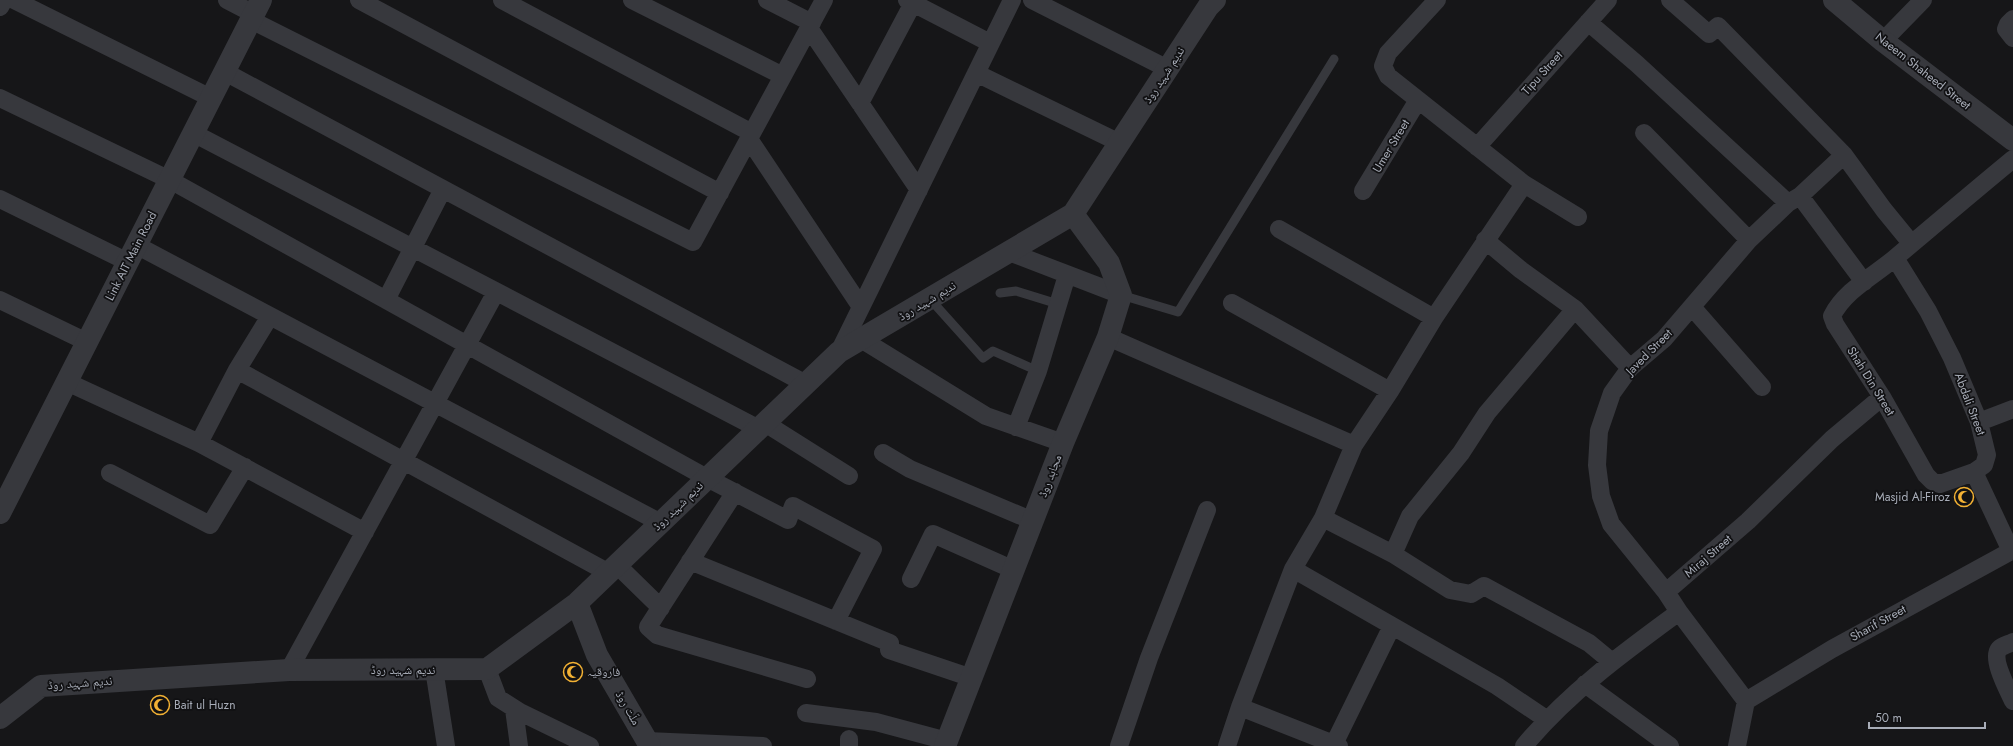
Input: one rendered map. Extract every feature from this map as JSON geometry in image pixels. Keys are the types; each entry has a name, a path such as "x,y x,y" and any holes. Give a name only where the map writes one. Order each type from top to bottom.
{"street":[{"path":"0,8 4,0"},
{"path":"14,0 211,98"},
{"path":"226,0 255,11 692,242 824,0"},
{"path":"359,0 720,193"},
{"path":"502,0 532,7 750,136 861,307"},
{"path":"632,0 783,76"},
{"path":"767,0 810,25 860,103 919,190"},
{"path":"839,352 1012,0"},
{"path":"1032,0 1168,69"},
{"name":"ندیم شہید روڈ","path":"0,718 41,686 289,670 487,669 577,603 839,352 1073,214 1208,7 1215,0"},
{"path":"1437,0 1388,54 1383,66 1388,76 1524,184 1578,217"},
{"name":"Tipu Street","path":"1477,146 1608,0"},
{"path":"1670,0 1709,34 1718,26 1844,155 1884,210 1911,243"},
{"name":"Naeem Shaheed Street","path":"1834,0 1884,41 2013,140"},
{"path":"1884,41 1923,0"},
{"path":"860,103 910,1 990,43"},
{"name":"Link AIT Main Road","path":"0,513 255,11"},
{"path":"2013,18 2006,29 2013,38"},
{"path":"1588,22 1794,199 1864,282"},
{"path":"224,72 806,384"},
{"path":"976,73 1120,143"},
{"path":"0,98 170,180 707,478 788,520 793,506 873,549 836,621"},
{"name":"Umer Street","path":"1363,191 1418,100"},
{"path":"193,133 496,292 762,426 850,476"},
{"path":"1644,133 1749,240"},
{"name":"Javed Street","path":"1666,592 1611,524 1601,496 1597,465 1599,431 1612,393 1630,368 1664,339 1749,240 1844,155"},
{"name":"Shah Din Street","path":"1974,472 1940,484 1932,481 1926,475 1882,397 1835,324 1832,316 1836,308 1864,282 1895,258 1911,243 2013,159"},
{"path":"1227,746 1240,706 1293,568 1323,518 1354,445 1390,391 1434,318 1524,184"},
{"path":"386,300 443,189"},
{"path":"0,199 132,254 270,316 661,523"},
{"path":"1073,214 1109,263 1121,295"},
{"path":"1279,229 1434,318"},
{"path":"1486,240 1521,270 1575,310 1630,368"},
{"path":"1009,252 1121,295"},
{"name":"Abdali Street","path":"1895,258 1928,311 1952,358 1979,422 1987,455 1984,465 1974,472"},
{"path":"1016,427 1038,371 1067,275"},
{"path":"289,670 496,292"},
{"name":"مجاہد روڈ","path":"946,744 1063,443 1108,337 1121,295"},
{"path":"0,300 87,342"},
{"path":"1232,303 1390,391"},
{"path":"1692,306 1762,387"},
{"path":"1393,554 1410,516 1461,453 1487,413 1575,310"},
{"path":"199,443 237,370 270,316"},
{"path":"1108,337 1354,445"},
{"path":"862,339 986,416 1063,443"},
{"path":"237,370 404,462 613,569 661,608"},
{"path":"67,382 199,443 365,532"},
{"name":"Miraj Street","path":"1666,592 1748,521 1832,439 1882,397"},
{"path":"1979,422 2013,409"},
{"path":"883,453 910,469 1033,520"},
{"path":"110,474 210,525 245,467"},
{"path":"1974,472 2012,550"},
{"path":"735,492 648,627 657,635 808,679"},
{"path":"1119,746 1149,658 1207,510"},
{"path":"1323,518 1393,554 1450,590 1471,594 1484,586 1588,643 1612,662"},
{"path":"911,579 933,534 1014,570"},
{"name":"Sharif Street","path":"1746,701 1832,649 2012,550"},
{"path":"690,561 890,643 888,650 972,678"},
{"path":"1293,568 1497,686 1546,719"},
{"path":"1666,592 1679,612 1746,701 1737,746"},
{"name":"ملّت روڈ","path":"577,603 598,655 649,743"},
{"path":"1524,746 1546,719 1585,684 1679,612"},
{"path":"1240,706 1336,745 1392,626"},
{"path":"2013,642 2000,648 1996,654 1998,665 2013,701"},
{"path":"487,669 498,698 514,709 590,746"},
{"path":"434,670 446,746"},
{"path":"1585,684 1670,746"},
{"path":"514,709 519,746"},
{"path":"806,713 876,722 946,744"},
{"path":"649,743 763,746"}],"lane":[{"path":"1121,295 1178,312 1334,59"},
{"path":"1000,293 1016,291 1058,304"},
{"path":"930,299 982,358 993,351 1038,371"}],"place":[{"name":"Masjid Al-Firoz","path":"1964,497"},
{"name":"فاروقیہ","path":"573,672"},
{"name":"Bait ul Huzn","path":"160,705"}]}
